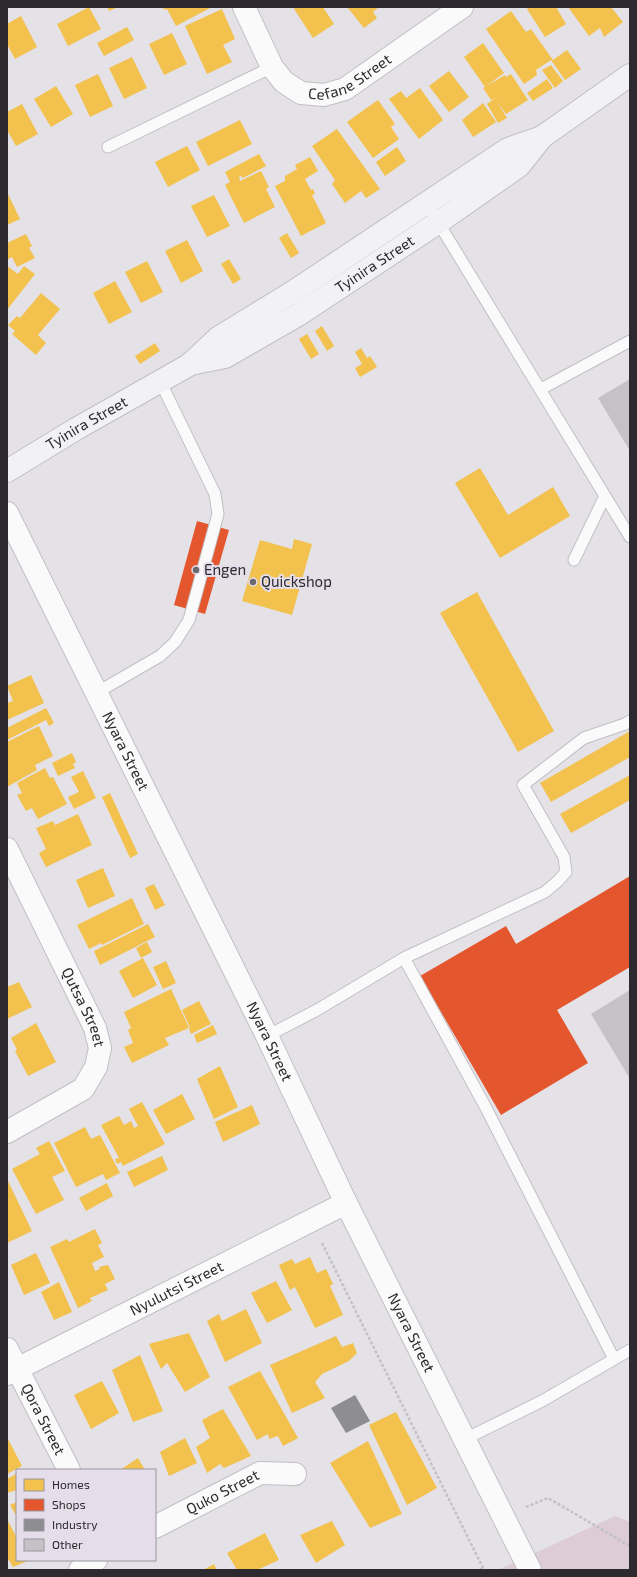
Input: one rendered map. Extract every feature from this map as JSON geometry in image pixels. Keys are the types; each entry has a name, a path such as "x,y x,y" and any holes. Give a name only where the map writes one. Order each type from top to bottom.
{"street":[{"name":"Cefane Street","path":"244,7 272,67 284,82 301,93 324,95 345,89 462,7"},
{"name":"Tyinira Street","path":"7,471 76,429 189,365 218,338 293,292 508,149 542,137 630,75"},
{"name":"Tyinira Street","path":"189,365 224,357 298,315 439,222 519,166 542,137"},
{"name":"Nyara Street","path":"7,513 267,1036 346,1203 530,1570"},
{"name":"Qutsa Street","path":"7,849 96,1028 100,1048 96,1067 83,1089 7,1132"},
{"name":"Nyulutsi Street","path":"12,1372 346,1203"},
{"path":"7,1349 12,1372"},
{"name":"Qora Street","path":"12,1372 68,1469"},
{"name":"Quko Street","path":"156,1526 260,1473 295,1474"},
{"path":"80,1570 94,1561"}],"lane":[{"path":"108,148 272,67"},
{"path":"427,204 630,537"},
{"path":"541,389 630,341"},
{"path":"96,693 160,656 175,642 188,620 218,514 215,494 160,381"},
{"path":"574,560 605,496"},
{"path":"267,1036 317,1010 404,958 545,892 558,881 566,872 564,858 523,785 584,738 630,721"},
{"path":"404,958 486,1108 614,1359"},
{"path":"465,1439 542,1401 630,1350"}],"path":[{"path":"311,1221 484,1569 480,1570"},
{"path":"504,1517 548,1498 630,1546"}],"shaded area":[{"path":"615,1516 630,1522 630,1570 498,1570"}],"building: Homes":[{"path":"89,7 101,29 68,46 57,24"},
{"path":"107,7 118,7 109,11"},
{"path":"163,7 212,7 176,26 167,9 164,10"},
{"path":"297,7 323,7 334,24 313,38 294,9"},
{"path":"347,7 379,7 373,12 377,18 364,28"},
{"path":"529,7 556,7 566,24 545,37 527,9"},
{"path":"568,7 611,7 623,22 604,37 600,28 589,36"},
{"path":"222,9 235,39 223,45 232,62 207,74 185,26"},
{"path":"511,11 526,32 531,29 553,60 567,50 581,69 565,80 551,60 536,70 537,75 524,84 486,29"},
{"path":"21,16 37,47 15,59 7,44 7,24"},
{"path":"127,27 134,40 104,56 97,43"},
{"path":"172,33 187,64 164,75 149,44"},
{"path":"483,43 504,73 485,87 464,57"},
{"path":"132,57 147,88 124,99 109,68"},
{"path":"551,65 563,81 555,88 542,70"},
{"path":"449,71 469,97 449,112 429,86"},
{"path":"98,74 113,106 90,117 75,85"},
{"path":"511,74 528,100 506,114 497,102 507,118 498,123 487,104 495,98 491,100 483,88 505,75 506,77"},
{"path":"547,79 553,88 533,101 527,93"},
{"path":"56,86 73,114 51,127 34,99"},
{"path":"420,88 443,120 419,139 389,99 401,91 406,98"},
{"path":"378,100 395,124 391,127 399,139 373,158 347,122"},
{"path":"483,103 496,122 473,137 462,120"},
{"path":"22,104 38,134 16,146 7,130 7,112"},
{"path":"240,120 252,144 208,166 196,142"},
{"path":"337,129 380,189 366,198 361,191 345,203 332,184 335,180 312,146"},
{"path":"187,146 200,170 168,187 155,162"},
{"path":"397,147 406,161 385,176 376,162"},
{"path":"259,154 266,166 243,178 241,176 239,177 240,181 261,171 269,187 266,189 275,207 244,223 225,185 230,182 225,172"},
{"path":"310,157 318,171 305,179 311,190 313,189 315,194 312,195 326,223 301,236 275,186 285,181 285,176 297,169 295,165"},
{"path":"7,192 20,219 7,225"},
{"path":"214,195 230,226 207,237 191,206"},
{"path":"287,233 299,253 291,258 279,238"},
{"path":"26,234 32,246 29,248 35,258 17,267 12,257 7,260 7,243"},
{"path":"187,240 203,271 181,283 165,251"},
{"path":"229,259 241,279 233,284 221,264"},
{"path":"147,261 163,292 141,303 125,272"},
{"path":"7,266 18,274 24,266 35,274 7,310"},
{"path":"115,281 132,312 109,324 93,293"},
{"path":"41,293 60,309 38,335 46,343 36,355 12,334 15,331 8,325 17,316 20,318"},
{"path":"322,326 334,346 327,351 315,331"},
{"path":"307,334 319,354 311,359 299,339"},
{"path":"155,343 160,351 140,364 135,356"},
{"path":"361,348 367,358 370,356 377,367 360,377 355,368 362,364 355,352"},
{"path":"480,468 508,515 553,487 570,516 500,558 455,483"},
{"path":"294,539 312,544 292,615 242,601 260,540 292,549"},
{"path":"477,592 554,731 518,752 440,613"},
{"path":"31,675 44,703 7,720 7,703 13,701 7,686"},
{"path":"46,708 54,723 49,726 46,720 7,740 7,728"},
{"path":"39,726 53,756 35,765 37,770 7,787 7,742"},
{"path":"630,731 630,757 551,802 540,783"},
{"path":"72,753 76,762 73,764 75,768 58,776 52,763"},
{"path":"45,768 50,778 53,777 67,804 38,819 32,808 26,811 17,795 22,793 17,783"},
{"path":"83,771 96,798 74,809 68,797 79,792 71,777"},
{"path":"630,775 630,800 571,833 560,814"},
{"path":"110,793 138,854 130,858 102,797"},
{"path":"78,814 92,845 46,867 39,853 46,849 36,828 53,821 55,825"},
{"path":"103,868 115,896 88,908 76,880"},
{"path":"154,884 165,905 155,910 145,888"},
{"path":"132,898 144,924 102,945 101,943 89,949 77,925"},
{"path":"148,924 155,937 100,965 94,951"},
{"path":"147,942 152,952 141,958 136,948"},
{"path":"143,958 157,985 133,998 119,971"},
{"path":"166,961 176,983 163,989 153,967"},
{"path":"19,982 32,1007 7,1019 7,987"},
{"path":"171,989 189,1028 165,1038 169,1045 132,1063 124,1047 133,1043 128,1030 131,1028 124,1012"},
{"path":"199,1001 211,1024 191,1034 182,1010"},
{"path":"36,1023 56,1062 28,1076 15,1051 17,1050 11,1038"},
{"path":"213,1025 217,1034 197,1043 194,1035"},
{"path":"220,1066 238,1107 214,1119 197,1079"},
{"path":"182,1094 195,1119 166,1134 153,1110"},
{"path":"142,1102 165,1144 123,1166 121,1162 117,1164 115,1159 119,1158 101,1125 119,1116 124,1125 131,1121 134,1128 138,1126 129,1109"},
{"path":"252,1105 260,1124 223,1142 215,1122"},
{"path":"85,1127 91,1139 100,1135 120,1173 106,1180 103,1174 76,1187 54,1143"},
{"path":"49,1141 65,1171 52,1177 64,1200 36,1214 12,1169 40,1154 36,1148"},
{"path":"162,1156 168,1170 134,1187 127,1172"},
{"path":"7,1179 32,1231 7,1243"},
{"path":"107,1183 113,1196 86,1211 79,1198"},
{"path":"95,1229 102,1243 98,1245 104,1257 92,1263 95,1271 100,1269 99,1267 108,1265 115,1279 105,1284 108,1290 90,1298 92,1301 78,1308 50,1247 67,1239 69,1242"},
{"path":"36,1253 50,1283 24,1295 11,1265"},
{"path":"310,1257 317,1273 326,1269 333,1284 330,1286 343,1315 315,1328 295,1287 290,1290 279,1265 292,1259 295,1264"},
{"path":"276,1281 292,1310 267,1323 251,1293"},
{"path":"59,1282 72,1312 54,1320 41,1292"},
{"path":"246,1309 262,1343 225,1362 207,1321 219,1314 222,1321"},
{"path":"189,1333 210,1377 185,1392 167,1363 161,1369 149,1344"},
{"path":"336,1336 342,1347 353,1343 357,1353 349,1361 322,1374 315,1382 325,1398 292,1413 270,1365"},
{"path":"140,1355 163,1411 133,1422 112,1370"},
{"path":"260,1371 298,1438 283,1446 278,1436 269,1439 268,1434 257,1440 228,1387"},
{"path":"102,1381 119,1413 91,1429 74,1395"},
{"path":"223,1409 251,1456 224,1468 220,1464 207,1473 196,1447 210,1438 202,1420"},
{"path":"396,1412 437,1488 407,1505 369,1425"},
{"path":"7,1437 22,1466 7,1474"},
{"path":"185,1438 197,1463 169,1476 160,1452"},
{"path":"368,1441 402,1514 370,1528 330,1463"},
{"path":"138,1458 144,1469 122,1469"},
{"path":"16,1474 16,1490 7,1493 7,1479"},
{"path":"16,1502 16,1515 10,1505"},
{"path":"8,1521 16,1536 16,1561 28,1561 13,1567 9,1560 7,1561"},
{"path":"332,1521 345,1545 316,1563 300,1535"},
{"path":"265,1533 279,1560 257,1570 237,1570 227,1553"},
{"path":"214,1564 217,1570 203,1570"}],"building: Shops":[{"path":"197,521 229,530 205,614 174,605"},
{"path":"630,876 630,967 557,1010 588,1063 501,1115 420,976 506,926 516,944"}],"building: Industry":[{"path":"355,1395 370,1421 346,1433 331,1408"}],"building: Other":[{"path":"630,379 630,451 598,398"},
{"path":"630,990 630,1079 591,1014"}],"place":[{"name":"Engen","path":"196,570"},
{"name":"Quickshop","path":"253,582"}]}
